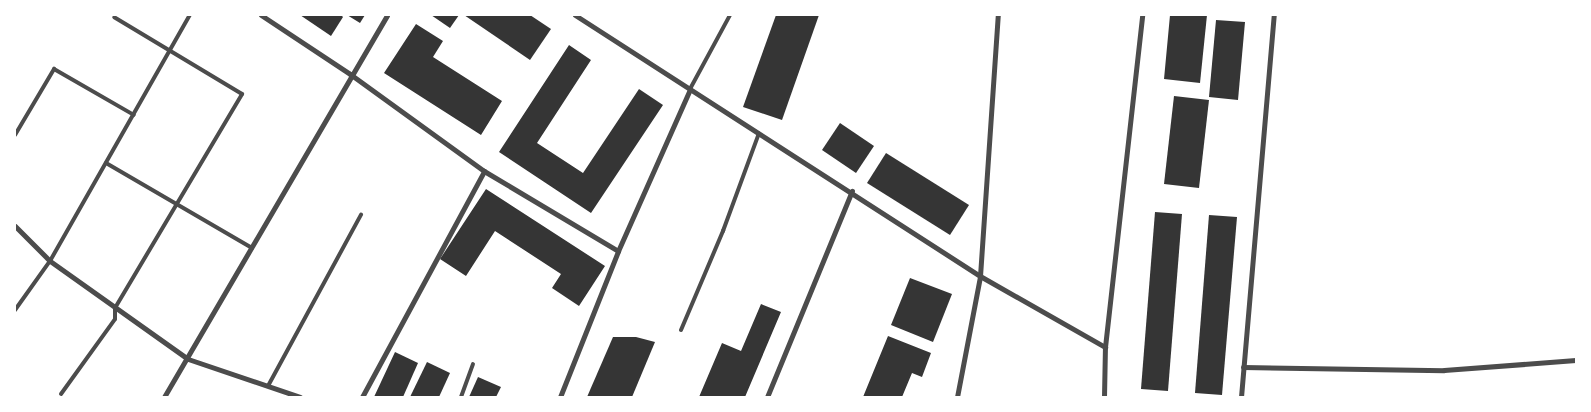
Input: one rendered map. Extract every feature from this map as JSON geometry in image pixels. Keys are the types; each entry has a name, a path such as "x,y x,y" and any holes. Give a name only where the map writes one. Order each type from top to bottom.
{"street":[{"path":"261,15 350,74 484,171 618,251"},
{"path":"164,397 252,248 350,74 387,15"},
{"path":"575,15 852,191 980,276 1105,347"},
{"path":"957,397 980,276 998,15"},
{"path":"1104,397 1105,347 1142,15"},
{"path":"1241,397 1274,15"},
{"path":"560,397 618,251 690,89"},
{"path":"362,397 484,171"},
{"path":"767,397 852,191"},
{"path":"15,226 50,261 188,359 300,397"},
{"path":"1243,367 1444,370 1576,360"}],"lane":[{"path":"15,310 50,261 190,15"},
{"path":"690,89 730,15"},
{"path":"61,394 115,319 115,308 242,94 114,17"},
{"path":"15,135 54,69 134,115"},
{"path":"681,330 723,231 759,133"},
{"path":"106,162 252,248"},
{"path":"268,386 361,215"},
{"path":"461,397 473,364"}],"building":[{"path":"300,15 341,15 343,17 331,36"},
{"path":"347,15 365,15 360,23"},
{"path":"431,15 459,15 450,28"},
{"path":"464,15 530,15 551,29 530,60"},
{"path":"776,15 819,15 782,120 743,107"},
{"path":"1170,15 1207,15 1200,83 1164,79"},
{"path":"1216,20 1245,22 1238,100 1209,97"},
{"path":"416,24 443,41 433,57 502,101 481,135 384,73"},
{"path":"569,45 591,60 537,143 583,173 639,89 663,105 591,213 499,152"},
{"path":"1174,96 1209,100 1199,188 1164,184"},
{"path":"840,123 874,146 856,173 822,150"},
{"path":"886,153 969,205 950,235 867,183"},
{"path":"486,189 605,266 579,306 552,288 561,274 495,231 466,276 440,259"},
{"path":"1155,212 1182,214 1168,391 1141,389"},
{"path":"1209,215 1237,217 1222,395 1195,393"},
{"path":"910,278 952,294 933,342 891,325"},
{"path":"761,304 781,312 745,397 699,397 722,343 741,351"},
{"path":"888,336 931,353 922,377 912,373 902,397 863,397"},
{"path":"613,337 636,337 655,342 632,397 587,397"},
{"path":"395,352 418,363 403,397 374,397"},
{"path":"427,362 450,373 439,397 410,397"},
{"path":"478,377 501,387 496,397 469,397"}]}
